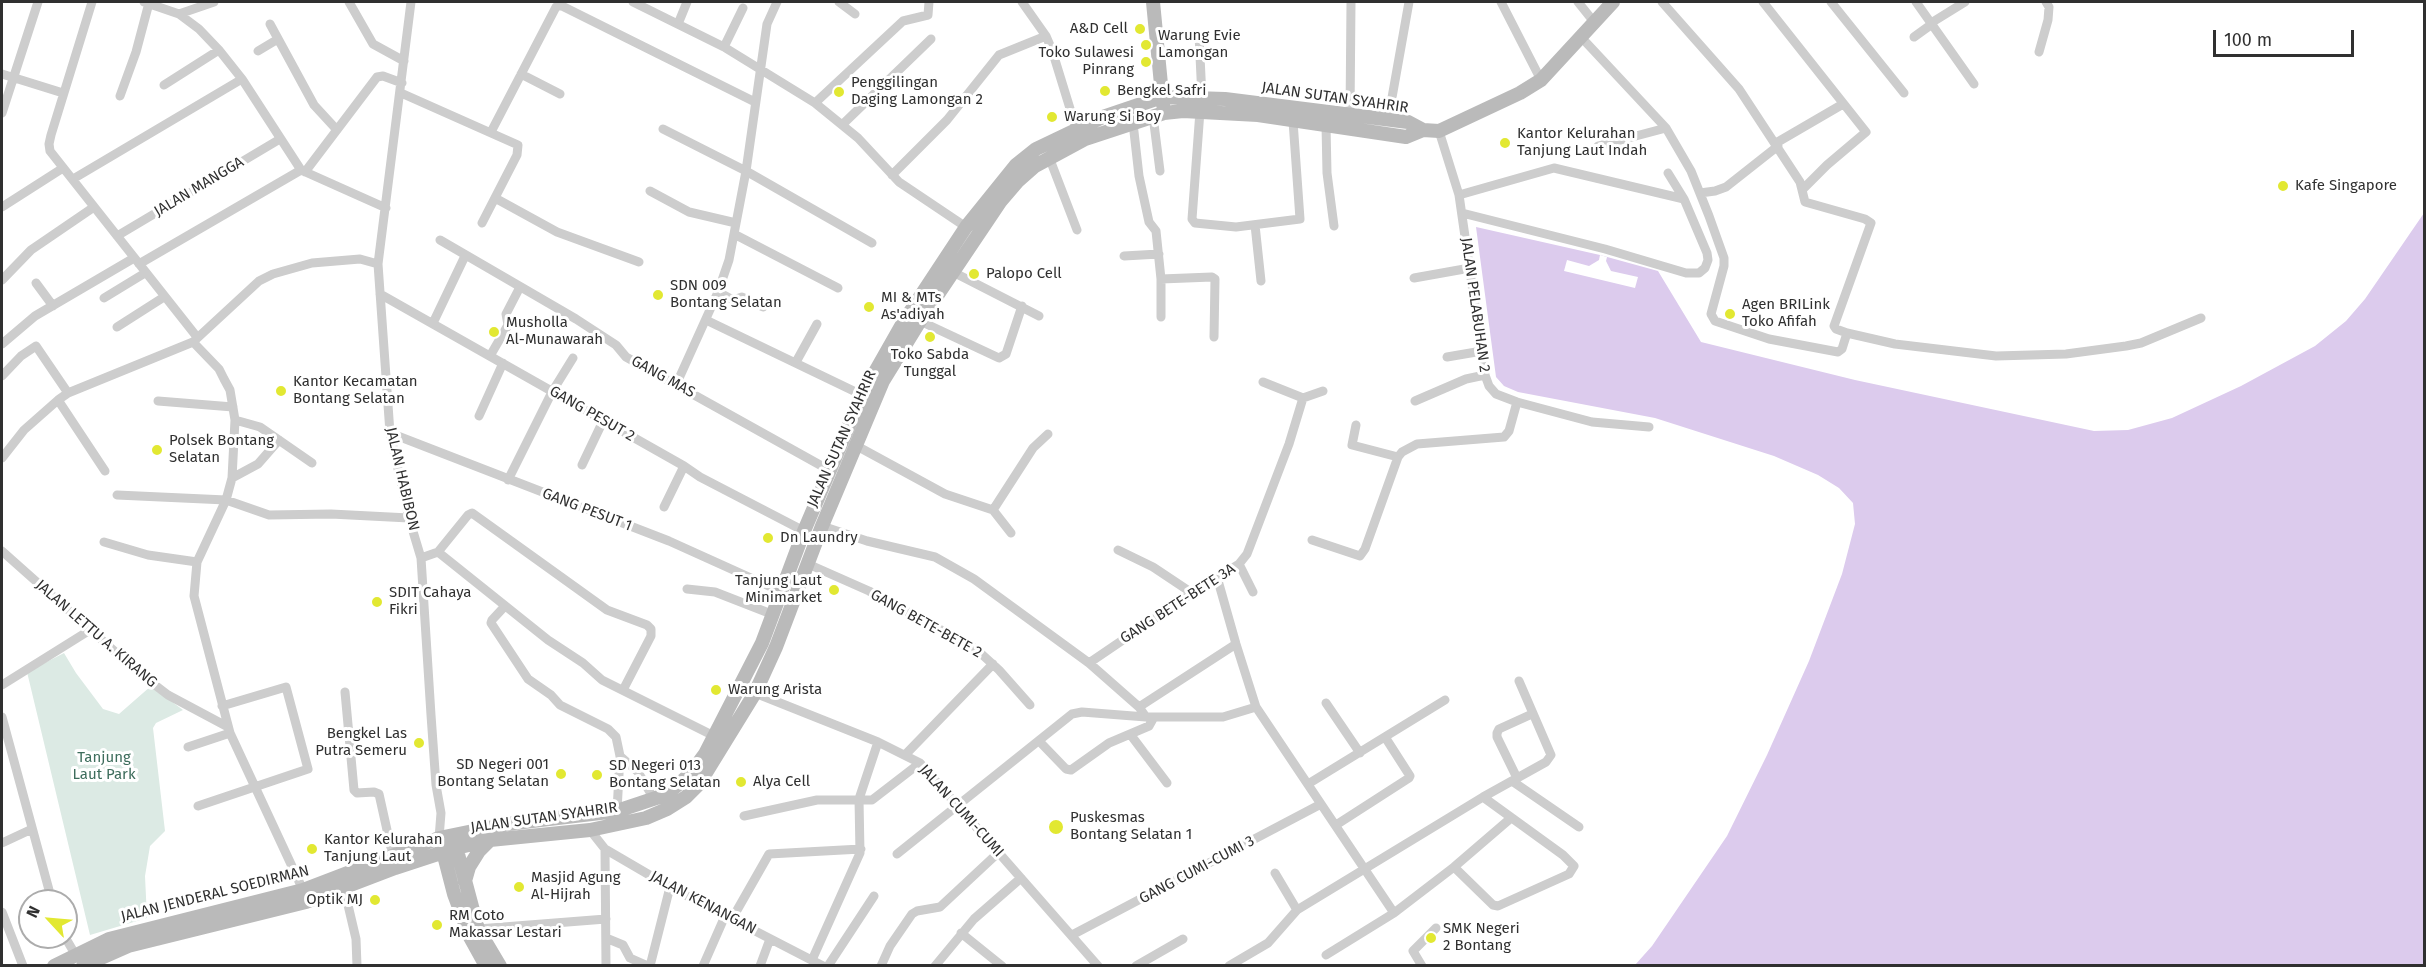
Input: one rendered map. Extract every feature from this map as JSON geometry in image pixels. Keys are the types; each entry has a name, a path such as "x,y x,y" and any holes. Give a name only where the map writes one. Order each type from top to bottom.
{"street":[{"path":"2,113 38,2"},
{"path":"92,2 49,144 53,156 219,369 230,390 235,420 232,478 226,500 197,562 194,596 229,730 303,890"},
{"path":"120,96 136,52 147,2 179,14 199,29 242,79 303,171 386,208"},
{"path":"179,14 214,2"},
{"path":"349,2 373,44 404,61"},
{"name":"JALAN HABIBON","path":"411,2 378,264 390,434 409,518 421,558 436,785 449,840"},
{"path":"633,2 724,47 760,67 815,103 843,124 908,189 966,227"},
{"path":"678,24 687,2"},
{"path":"676,385 718,292 729,260 746,171 767,24 776,2"},
{"path":"839,2 855,14"},
{"path":"815,103 903,21 928,15 929,2"},
{"path":"1022,2 1046,36 1055,57 1076,128"},
{"path":"1153,2 1162,97 1158,115 1160,171"},
{"path":"1350,115 1351,2"},
{"path":"1388,120 1408,2"},
{"path":"1501,2 1541,80"},
{"path":"1578,2 1594,22"},
{"path":"1423,130 1439,131 1520,93 1541,80 1613,2"},
{"path":"1662,2 1723,68 1777,145 1802,190 1806,203 1871,223 1834,326 1836,329 1895,344 1963,353 1996,356 2066,354 2141,343 2201,318"},
{"path":"1763,2 1866,134 1827,165 1802,190"},
{"path":"1831,2 1904,93"},
{"path":"1916,2 1974,84"},
{"path":"1914,37 1965,2"},
{"path":"2039,52 2048,20 2049,7 2046,2"},
{"path":"491,132 556,7 562,5 755,102"},
{"path":"724,47 743,8"},
{"path":"270,24 314,105 337,130"},
{"path":"1199,35 1201,104 1192,221 1236,226 1301,218 1293,121"},
{"path":"892,175 947,120 999,55 1046,36"},
{"path":"1581,37 1666,128 1691,171 1724,258 1724,266 1711,314 1713,320 1769,339 1838,352 1842,349 1847,333"},
{"path":"258,51 278,39"},
{"path":"843,124 931,39"},
{"path":"164,85 219,50"},
{"path":"2,74 63,93"},
{"path":"521,74 560,93"},
{"path":"2,344 21,326 53,306 303,171 379,76 519,147 482,223"},
{"path":"73,179 242,79"},
{"name":"JALAN SUTAN SYAHRIR","path":"449,840 507,824 617,811 664,795 691,773 776,647 855,445 914,318 966,227 1016,165 1036,149 1076,128 1162,97 1293,121 1406,136 1423,130"},
{"name":"JALAN SUTAN SYAHRIR","path":"449,840 490,840 590,830 646,818 686,797 699,784 749,690 804,531 862,395 914,318 953,272 1000,202 1018,180 1035,166 1085,138 1201,104 1350,115 1408,122 1423,130"},
{"path":"1700,193 1726,187 1777,145 1844,104"},
{"path":"1133,123 1139,176 1149,222 1156,231 1161,279 1161,317"},
{"path":"1326,125 1327,173 1334,226"},
{"path":"1598,146 1666,128"},
{"path":"663,129 746,171 872,243"},
{"name":"JALAN PELABUHAN 2","path":"1439,131 1459,195 1485,375 1492,391 1517,402 1604,424 1649,427"},
{"name":"JALAN MANGGA","path":"117,236 280,139"},
{"path":"1049,157 1077,230"},
{"path":"2,207 63,168"},
{"path":"1459,195 1554,168 1684,199"},
{"path":"1462,213 1693,274 1705,268 1707,260 1684,199 1668,173"},
{"path":"650,191 689,212 736,223"},
{"path":"495,198 557,232 639,262"},
{"path":"2,280 31,250 94,207"},
{"path":"1255,225 1261,281"},
{"path":"734,234 838,288"},
{"name":"GANG MAS","path":"440,240 576,319 616,345 626,357 829,470"},
{"path":"1124,256 1159,254"},
{"path":"433,323 465,256"},
{"path":"3,454 24,430 68,393 195,340 259,281 273,274 312,263 360,259 378,264"},
{"path":"1414,278 1470,268"},
{"path":"953,272 1039,316"},
{"path":"104,298 145,273"},
{"path":"1161,279 1215,279 1214,337"},
{"path":"36,283 53,306"},
{"path":"490,356 508,325 506,314 520,287"},
{"path":"718,292 733,300 742,297 763,308"},
{"name":"GANG PESUT 2","path":"380,294 700,477 804,531"},
{"path":"117,327 164,297"},
{"path":"914,318 999,358 1006,354 1022,306"},
{"path":"706,320 862,395"},
{"path":"796,362 817,324"},
{"path":"2,375 21,356 36,346 68,393"},
{"path":"1447,357 1482,351"},
{"path":"508,480 552,392 573,358"},
{"path":"479,416 503,363"},
{"path":"1415,401 1467,379 1485,375"},
{"path":"1263,382 1303,398 1323,391"},
{"name":"GANG BETE-BETE 3A","path":"1089,663 1239,564 1247,554 1289,444 1303,398"},
{"path":"58,400 105,471"},
{"path":"158,401 233,407"},
{"path":"1312,540 1355,555 1363,553 1398,457 1407,448 1417,444 1504,437 1509,431 1517,402"},
{"path":"235,420 260,427 312,463"},
{"path":"582,465 603,421"},
{"path":"1356,425 1352,445 1398,457"},
{"name":"GANG PESUT 1","path":"390,434 669,541 782,592"},
{"path":"993,510 1033,447 1048,434"},
{"path":"232,478 258,464 279,440"},
{"path":"855,445 945,494 993,510 1011,532"},
{"path":"664,507 684,466"},
{"path":"117,495 226,500 269,515 331,514 409,518"},
{"path":"421,558 438,552 472,513 607,610 647,626 651,629 651,636 623,690"},
{"path":"822,526 867,541 935,557 974,579 1089,663 1150,717"},
{"path":"104,542 148,555 197,562"},
{"path":"1118,550 1153,567 1192,593"},
{"name":"JALAN LETTU A. KIRANG","path":"2,551 138,672 168,695 229,730"},
{"path":"438,552 602,680 716,736"},
{"name":"GANG BETE-BETE 2","path":"808,564 869,591 976,649 993,664 1030,705"},
{"path":"1239,564 1253,592"},
{"path":"1217,577 1256,707 1394,913"},
{"path":"687,589 715,592 774,615"},
{"path":"505,606 491,623 528,679 553,696 560,705 608,729 616,737 620,756 617,811"},
{"path":"2,685 90,630"},
{"path":"1139,706 1236,644"},
{"path":"905,755 993,664"},
{"path":"1228,966 1268,943 1297,910 1365,867 1546,762 1551,755 1519,681"},
{"path":"198,806 308,769 286,687 222,706"},
{"name":"JALAN CUMI-CUMI","path":"749,690 878,742 920,763 1098,966"},
{"path":"345,692 354,790 357,793 375,792 379,794 393,856"},
{"path":"1308,784 1445,700"},
{"path":"1326,703 1360,753"},
{"path":"897,854 1072,714 1082,712 1150,717 1223,717 1256,707"},
{"path":"1532,714 1499,729 1497,737 1515,779 1579,827"},
{"path":"2,717 49,889"},
{"path":"1039,741 1069,770 1109,742 1149,726 1150,717"},
{"path":"188,747 229,730"},
{"path":"1130,734 1167,783"},
{"path":"1336,825 1409,778 1410,776 1384,737"},
{"path":"812,960 861,849 858,825 860,799 878,742"},
{"path":"620,756 638,772 654,799"},
{"path":"744,816 807,802 875,798 920,763"},
{"path":"1454,867 1493,905 1498,906 1572,871 1573,863 1483,797"},
{"name":"GANG CUMI-CUMI 3","path":"1072,936 1321,804"},
{"path":"1326,955 1394,913 1454,867 1511,818"},
{"path":"2,843 32,830"},
{"name":"JALAN KENANGAN","path":"590,830 605,849 670,887 823,966"},
{"path":"449,840 478,929 500,966"},
{"name":"JALAN JENDERAL SOEDIRMAN","path":"79,960 125,934 303,890 393,856 449,840"},
{"name":"JALAN JENDERAL SOEDIRMAN","path":"54,966 306,902 442,853 449,840"},
{"path":"464,885 469,867 479,851 490,840"},
{"path":"605,849 606,966"},
{"path":"703,966 728,917 769,854 861,849"},
{"path":"881,966 890,946 912,914 916,911 933,910 940,907 999,852"},
{"path":"442,853 470,937 486,966"},
{"path":"1275,873 1297,910"},
{"path":"934,966 974,919 1021,878"},
{"path":"606,938 623,945 630,958 649,966 659,938 663,909 670,887"},
{"path":"344,888 356,939 357,966"},
{"path":"828,966 874,896"},
{"path":"2,912 23,966"},
{"path":"478,929 606,919"},
{"path":"1422,966 1413,951 1436,928"},
{"path":"961,933 1002,966"},
{"path":"760,966 770,939"},
{"path":"1136,966 1183,939"}],"green space":[{"name":"Tanjung Laut Park","path":"64,653 103,709 119,714 151,686 183,710 156,723 153,728 165,831 150,846 145,876 147,918 90,935 27,672"}],"shaded area":[{"path":"2424,213 2424,965 1635,965 1652,946 1727,836 1767,755 1809,661 1842,574 1855,524 1853,503 1839,488 1818,475 1774,456 1655,418 1518,392 1504,386 1496,377 1476,227 1600,255 1658,271 1701,342 1855,380 2094,431 2128,430 2172,418 2241,386 2315,346 2346,321 2365,299"}],"pier":[{"path":"1600,255 1607,257 1606,261 1611,271 1638,277 1635,288 1564,271 1567,260 1589,266 1599,260"}],"place":[{"name":"A&D Cell","path":"1140,29"},
{"name":"Warung Evie Lamongan","path":"1146,45"},
{"name":"Toko Sulawesi Pinrang","path":"1146,62"},
{"name":"Bengkel Safri","path":"1105,91"},
{"name":"Penggilingan Daging Lamongan 2","path":"839,92"},
{"name":"Warung Si Boy","path":"1052,117"},
{"name":"Kantor Kelurahan Tanjung Laut Indah","path":"1505,143"},
{"name":"Kafe Singapore","path":"2283,186"},
{"name":"Palopo Cell","path":"974,274"},
{"name":"SDN 009 Bontang Selatan","path":"658,295"},
{"name":"MI & MTs As'adiyah","path":"869,307"},
{"name":"Agen BRILink Toko Afifah","path":"1730,314"},
{"name":"Musholla Al-Munawarah","path":"494,332"},
{"name":"Toko Sabda Tunggal","path":"930,337"},
{"name":"Kantor Kecamatan Bontang Selatan","path":"281,391"},
{"name":"Polsek Bontang Selatan","path":"157,450"},
{"name":"Dn Laundry","path":"768,538"},
{"name":"Tanjung Laut Minimarket","path":"834,590"},
{"name":"SDIT Cahaya Fikri","path":"377,602"},
{"name":"Warung Arista","path":"716,690"},
{"name":"Bengkel Las Putra Semeru","path":"419,743"},
{"name":"SD Negeri 001 Bontang Selatan","path":"561,774"},
{"name":"SD Negeri 013 Bontang Selatan","path":"597,775"},
{"name":"Alya Cell","path":"741,782"},
{"name":"Puskesmas Bontang Selatan 1","path":"1056,827"},
{"name":"Kantor Kelurahan Tanjung Laut","path":"312,849"},
{"name":"Masjid Agung Al-Hijrah","path":"519,887"},
{"name":"Optik MJ","path":"375,900"},
{"name":"RM Coto Makassar Lestari","path":"437,925"},
{"name":"SMK Negeri 2 Bontang","path":"1431,938"}]}
